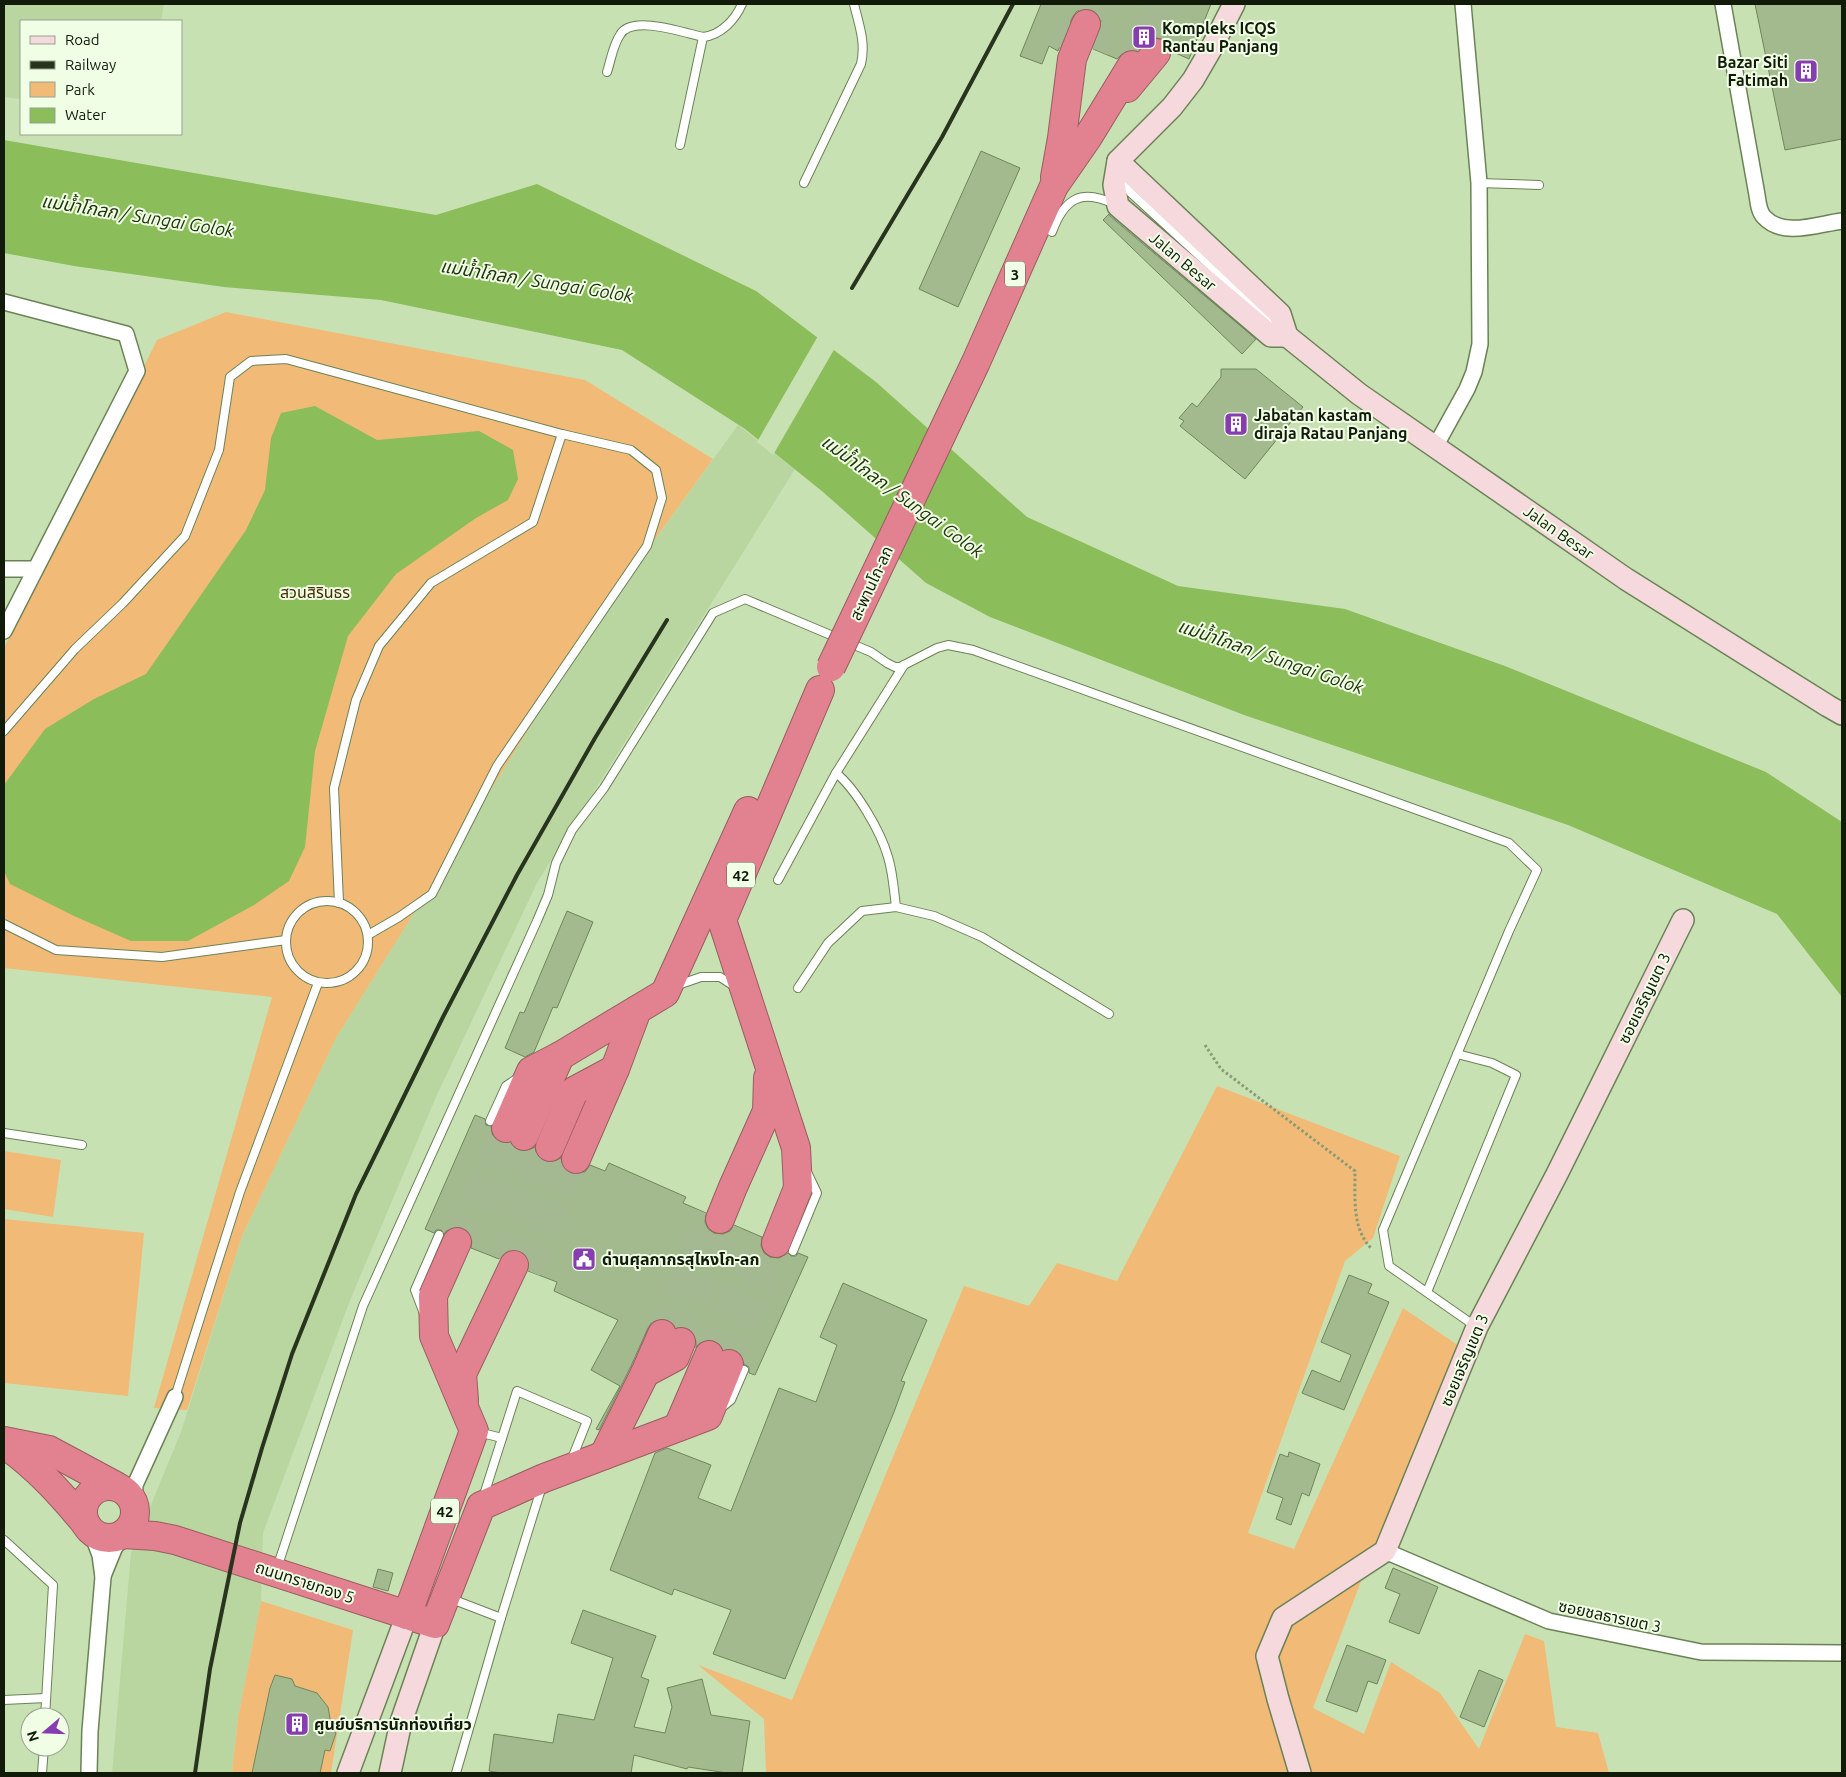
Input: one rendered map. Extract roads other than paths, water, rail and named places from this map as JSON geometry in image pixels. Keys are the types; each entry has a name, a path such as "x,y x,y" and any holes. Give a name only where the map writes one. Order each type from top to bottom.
{"highway":[{"name":"3","path":"1054,186 1072,60 1090,37"},
{"name":"3","path":"1062,53 1058,83 1062,138"},
{"name":"3","path":"911,499 976,362 1054,186 1093,129 1156,53"},
{"name":"3","path":"1093,129 1126,62"},
{"name":"สะพานโก-ลก","path":"826,678 911,499"},
{"name":"42","path":"665,993 765,775 826,678"},
{"name":"42","path":"776,1243 796,1148 722,920 826,678"},
{"path":"560,1056 507,1129 531,1071 560,1056 665,993"},
{"path":"595,1080 563,1153 595,1080 637,1010"},
{"name":"42","path":"769,1064 767,1111 720,1219 769,1064"},
{"path":"456,1242 434,1336 474,1431"},
{"path":"515,1265 465,1406 462,1374 498,1299 496,1275 515,1265"},
{"path":"604,1455 665,1352"},
{"name":"42","path":"435,1624 442,1595 480,1506 604,1455 708,1416 727,1363 678,1427"},
{"name":"42","path":"407,1615 474,1431"},
{"name":"ถนนทรายทอง 5","path":"4,1442 49,1450 125,1495 158,1530 175,1540"},
{"name":"ถนนทรายทอง 5","path":"4,1442 56,1488 89,1528"},
{"path":"108,1486 125,1495 136,1513 130,1529 115,1538 107,1538 89,1528 83,1516 84,1507 86,1499 99,1488 108,1486"},
{"name":"ถนนทรายทอง 5","path":"123,1534 156,1536 175,1540 435,1624"}],"main road":[{"path":"1118,206 1114,185 1118,161 1172,107 1193,80 1234,4"},
{"name":"Jalan Besar","path":"1118,161 1280,314 1287,336 1359,394 1626,579 1842,714"},
{"name":"Jalan Besar","path":"1118,206 1271,336 1287,336"},
{"name":"ซอยเจริญเขต 3","path":"1385,1551 1477,1327 1557,1174 1683,920"},
{"path":"1300,1773 1267,1656 1283,1618 1385,1551"},
{"path":"348,1773 407,1615"},
{"path":"390,1773 401,1722 435,1624"}],"street":[{"path":"1435,446 1468,389 1477,358 1480,337 1479,183 1463,4"},
{"path":"1723,4 1756,195 1763,216 1778,227 1791,229 1842,220"},
{"path":"4,302 126,334 137,371 4,631"},
{"path":"4,569 35,569"},
{"path":"125,1495 135,1485 140,1470 175,1397"},
{"path":"125,1495 126,1482 140,1470"},
{"name":"ถนนทรายทอง 5","path":"88,1773 103,1577 100,1555 89,1528"},
{"name":"ถนนทรายทอง 5","path":"103,1577 114,1549 123,1534"},
{"name":"ซอยชลธารเขต 3","path":"1385,1551 1549,1621 1701,1652 1842,1653"}],"lane":[{"path":"608,72 619,35 627,28 647,24 710,36 725,27 737,14 742,4"},
{"path":"804,183 861,64 864,46 854,4"},
{"path":"680,145 703,36"},
{"path":"1479,183 1539,184"},
{"path":"1052,232 1062,212 1075,200 1087,196 1095,196 1118,206"},
{"path":"4,731 76,649 123,603 185,536 219,450 230,377 251,361 286,359 562,434 631,450 656,470 662,498 647,546 497,766 432,894 399,917 368,935"},
{"path":"339,902 334,788 356,700 378,646 431,584 533,522 562,434"},
{"path":"276,1572 363,1306 537,921 548,895 556,864 572,830 604,788 713,613 745,598 871,652 895,667 904,665 937,648 948,645 973,650 1509,843 1537,870 1509,931 1383,1230 1389,1266 1477,1327"},
{"path":"778,880 836,773 904,665"},
{"path":"836,773 844,779 872,821 888,857 896,907"},
{"path":"321,902 339,902 358,915 364,924 368,935 368,948 364,962 356,972 345,980 332,984 318,983 307,979 298,972 291,962 287,952 288,928 294,917 304,908 321,902"},
{"path":"798,988 828,943 862,911 896,907 934,916 982,936 1110,1014"},
{"path":"4,924 56,950 162,958 286,940"},
{"path":"665,993 677,985 701,977 720,977 746,995"},
{"path":"175,1397 240,1192 318,983"},
{"path":"1427,1292 1516,1075 1492,1062 1457,1054"},
{"path":"4,1133 82,1145"},
{"name":"42","path":"776,1243 817,1193 796,1148"},
{"path":"434,1336 414,1290 456,1242"},
{"path":"456,1773 501,1618 556,1474 587,1421 517,1392 480,1506"},
{"path":"474,1431 502,1438"},
{"path":"4,1540 53,1585 46,1707"},
{"path":"442,1595 501,1618"},
{"path":"4,1700 46,1698"},
{"path":"42,1773 43,1757"}],"water":[{"name":"แม่น้ำโกลก / Sungai Golok","path":"4,140 436,215 537,184 756,291 876,382 1027,517 1178,586 1345,609 1505,666 1766,772 1842,822 1842,997 1777,914 1568,825 1244,715 990,617 926,583 823,492 745,429 622,350 381,300 224,287 74,266 4,253"},
{"path":"315,406 377,440 479,431 513,450 518,479 508,500 476,518 396,574 348,636 315,751 305,847 289,881 254,905 188,941 131,941 74,916 10,884 4,871 4,785 45,729 94,699 146,674 246,530 265,490 271,438 281,413"}],"tunnel":[{"path":"1063,49 1081,4"},
{"path":"1086,24 1095,4"},
{"path":"1094,49 1113,4"},
{"path":"1132,65 1160,4"},
{"path":"457,1242 506,1128"},
{"path":"491,1208 524,1136"},
{"path":"503,1260 550,1147"},
{"path":"527,1270 576,1159"},
{"path":"662,1334 708,1214"},
{"path":"681,1342 730,1224"},
{"path":"709,1355 758,1240"},
{"path":"729,1364 776,1243"}],"railway":[{"path":"852,288 942,137 1013,4"},
{"path":"195,1773 210,1669 240,1523 292,1354 356,1194 443,1017 517,875 595,738 667,620"}],"place":[{"name":"Kompleks ICQS Rantau Panjang","path":"1144,37"},
{"name":"Bazar Siti Fatimah","path":"1806,71"},
{"name":"Jabatan kastam diraja Ratau Panjang","path":"1236,424"},
{"name":"ด่านศุลกากรสุไหงโก-ลก","path":"584,1259"},
{"name":"ศูนย์บริการนักท่องเที่ยว","path":"297,1724"}],"park label":[{"name":"สวนสิรินธร","path":"315,592"}]}
